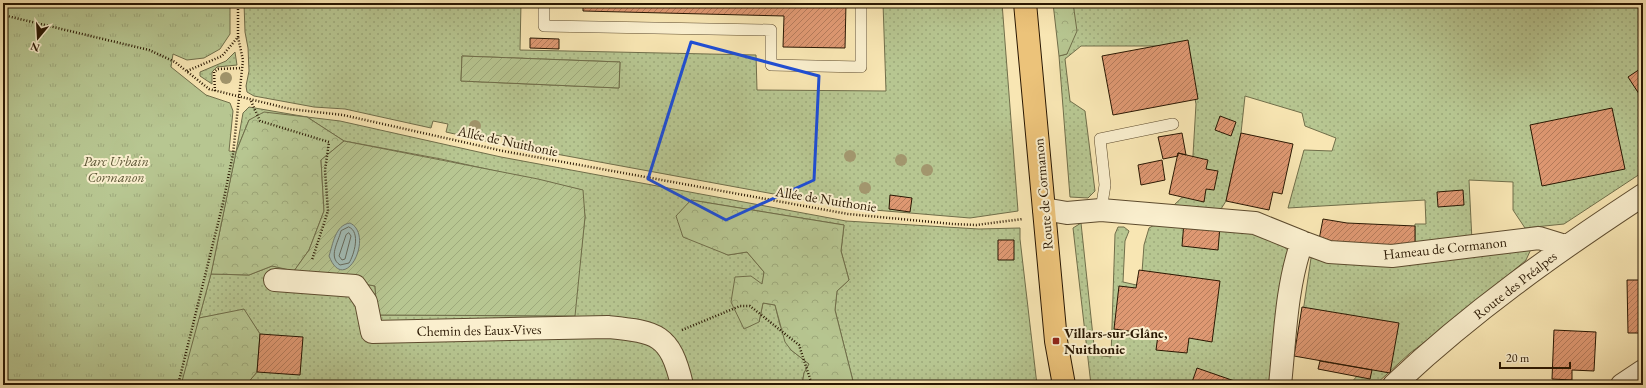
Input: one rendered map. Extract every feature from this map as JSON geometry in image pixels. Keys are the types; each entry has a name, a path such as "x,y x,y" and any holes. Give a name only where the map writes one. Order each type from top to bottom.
{"main road":[{"name":"Route de Cormanon","path":"1025,3 1035,214 1064,385"}],"street":[{"name":"Route des Préalpes","path":"1394,385 1431,350 1565,246 1643,195"},
{"name":"Hameau de Cormanon","path":"1035,214 1067,214 1101,210 1255,223 1329,252 1392,256 1539,238 1565,246"},
{"path":"1280,385 1286,325 1296,260 1302,242"},
{"name":"Chemin des Eaux-Vives","path":"275,280 355,286 366,302 372,332 608,327 642,330 664,341"},
{"path":"664,341 672,354 682,385"},
{"path":"1622,385 1643,371"}],"lane":[{"path":"544,3 544,26 771,30 771,65 862,67 861,3"},
{"path":"1101,210 1105,185 1100,140 1173,124"}],"path":[{"path":"178,385 223,204 233,154 243,60 238,36 238,3"},
{"name":"Allée de Nuithonie","path":"3,15 149,50 175,62 208,90 215,92 290,109 343,115 503,151 848,214 976,225 1035,214"},
{"path":"187,71 222,56 238,36"},
{"path":"215,92 214,72 218,69 242,68"},
{"path":"251,101 260,121 329,142 326,170 328,211 311,265"},
{"path":"664,341 672,334 740,306 750,306 799,345 812,385"}],"highlighted area":[{"path":"691,42 819,76 814,180 726,220 648,179"}],"green space":[{"name":"Parc Urbain Cormanon","path":"3,3 230,3 230,34 220,49 204,58 187,60 173,54 171,67 206,95 230,103 233,111 229,151 236,152 211,274 181,385 3,385"},
{"path":"244,3 521,3 520,50 756,55 757,90 886,91 883,3 1002,3 1018,211 970,218 850,208 507,145 508,138 491,134 490,142 446,132 448,124 433,121 431,128 345,109 314,107 254,96 247,92 246,86 249,71 248,48 245,32","holes":["462,56 620,62 619,88 461,81"]},
{"path":"1053,3 1073,3 1077,31 1067,54 1059,56"},
{"path":"1073,3 1643,3 1643,172 1564,224 1525,228 1513,210 1513,182 1469,180 1472,241 1415,247 1415,224 1426,224 1425,200 1288,208 1304,150 1332,151 1336,138 1305,126 1302,113 1245,96 1241,133 1226,201 1221,209 1174,205 1191,189 1196,104 1185,46 1081,46 1065,59 1070,101 1085,111 1095,191 1088,198 1070,197 1059,56 1067,54"},
{"path":"235,52 237,65 217,67 212,72 212,84 200,76 200,72 226,61"},
{"path":"462,56 620,62 619,88 461,81"},
{"path":"249,107 307,117 249,120 236,152 243,113"},
{"path":"264,112 307,117 344,141 321,160 324,211 309,250 294,271 272,266 249,275 211,274 236,152 249,120"},
{"path":"307,117 340,121 501,157 846,221 979,229 1020,228 1037,385 854,385 835,310 837,291 849,280 841,251 844,225 691,200 712,247 728,255 747,252 764,272 759,322 763,303 775,305 780,325 791,350 809,364 804,373 802,385 246,385 257,372 260,334 244,310 199,318 211,274 249,275 272,266 375,286 377,315 574,316 585,217 582,190 441,159 344,141"},
{"path":"344,141 538,179 583,190 585,217 575,316 377,315 375,286 294,271 309,250 324,211 321,160"},
{"path":"691,200 844,225 841,251 849,280 837,291 835,310 854,385 802,385 804,373 809,364 791,350 785,342 775,305 763,303 759,322 744,329 731,302 735,277 751,276 762,284 764,272 747,252 728,255 683,237 676,216"},
{"path":"1160,222 1209,226 1250,233 1268,238 1281,244 1289,253 1275,385 1091,385 1073,228 1081,223 1095,355 1111,357 1115,234 1118,227 1124,227 1129,231 1125,241 1123,282 1141,286 1144,245 1149,228"},
{"path":"1532,247 1526,260 1465,312 1410,353 1375,385 1349,385 1379,352 1303,312 1311,258 1386,260"},
{"path":"244,309 260,334 257,372 246,385 178,385 199,318"}],"water":[{"path":"350,223 357,230 360,239 359,250 349,267 343,270 336,267 329,256 333,241 338,231 345,224"}],"building":[{"path":"583,3 846,3 845,48 783,47 784,16 583,11"},
{"path":"530,38 559,39 559,49 530,48"},
{"path":"1188,40 1198,99 1113,115 1102,56"},
{"path":"1643,67 1643,100 1628,77"},
{"path":"1612,108 1625,169 1542,186 1530,125"},
{"path":"1220,116 1236,122 1231,136 1215,130"},
{"path":"1182,133 1186,155 1178,153 1178,156 1163,159 1158,137"},
{"path":"1241,133 1293,144 1282,194 1273,192 1269,210 1226,201"},
{"path":"1178,153 1208,160 1206,169 1218,171 1214,190 1206,189 1204,202 1169,194"},
{"path":"1162,160 1165,180 1141,185 1138,165"},
{"path":"1463,190 1464,205 1438,207 1437,192"},
{"path":"890,195 912,198 910,212 889,209"},
{"path":"1323,219 1347,223 1415,226 1415,249 1318,245"},
{"path":"1184,222 1220,226 1218,250 1182,246"},
{"path":"998,240 1014,240 1014,260 998,260"},
{"path":"1139,270 1220,281 1212,342 1189,338 1187,353 1156,350 1158,335 1114,329 1119,286 1136,288"},
{"path":"1627,280 1643,280 1643,333 1628,333"},
{"path":"1302,307 1399,323 1390,373 1294,356"},
{"path":"1554,330 1596,332 1594,371 1572,370 1572,380 1552,379"},
{"path":"260,334 303,337 300,375 257,372"},
{"path":"1320,361 1372,370 1370,379 1318,369"},
{"path":"1197,368 1246,385 1191,385"}],"place":[{"name":"Villars-sur-Glâne, Nuithonie","path":"1056,341"}]}
